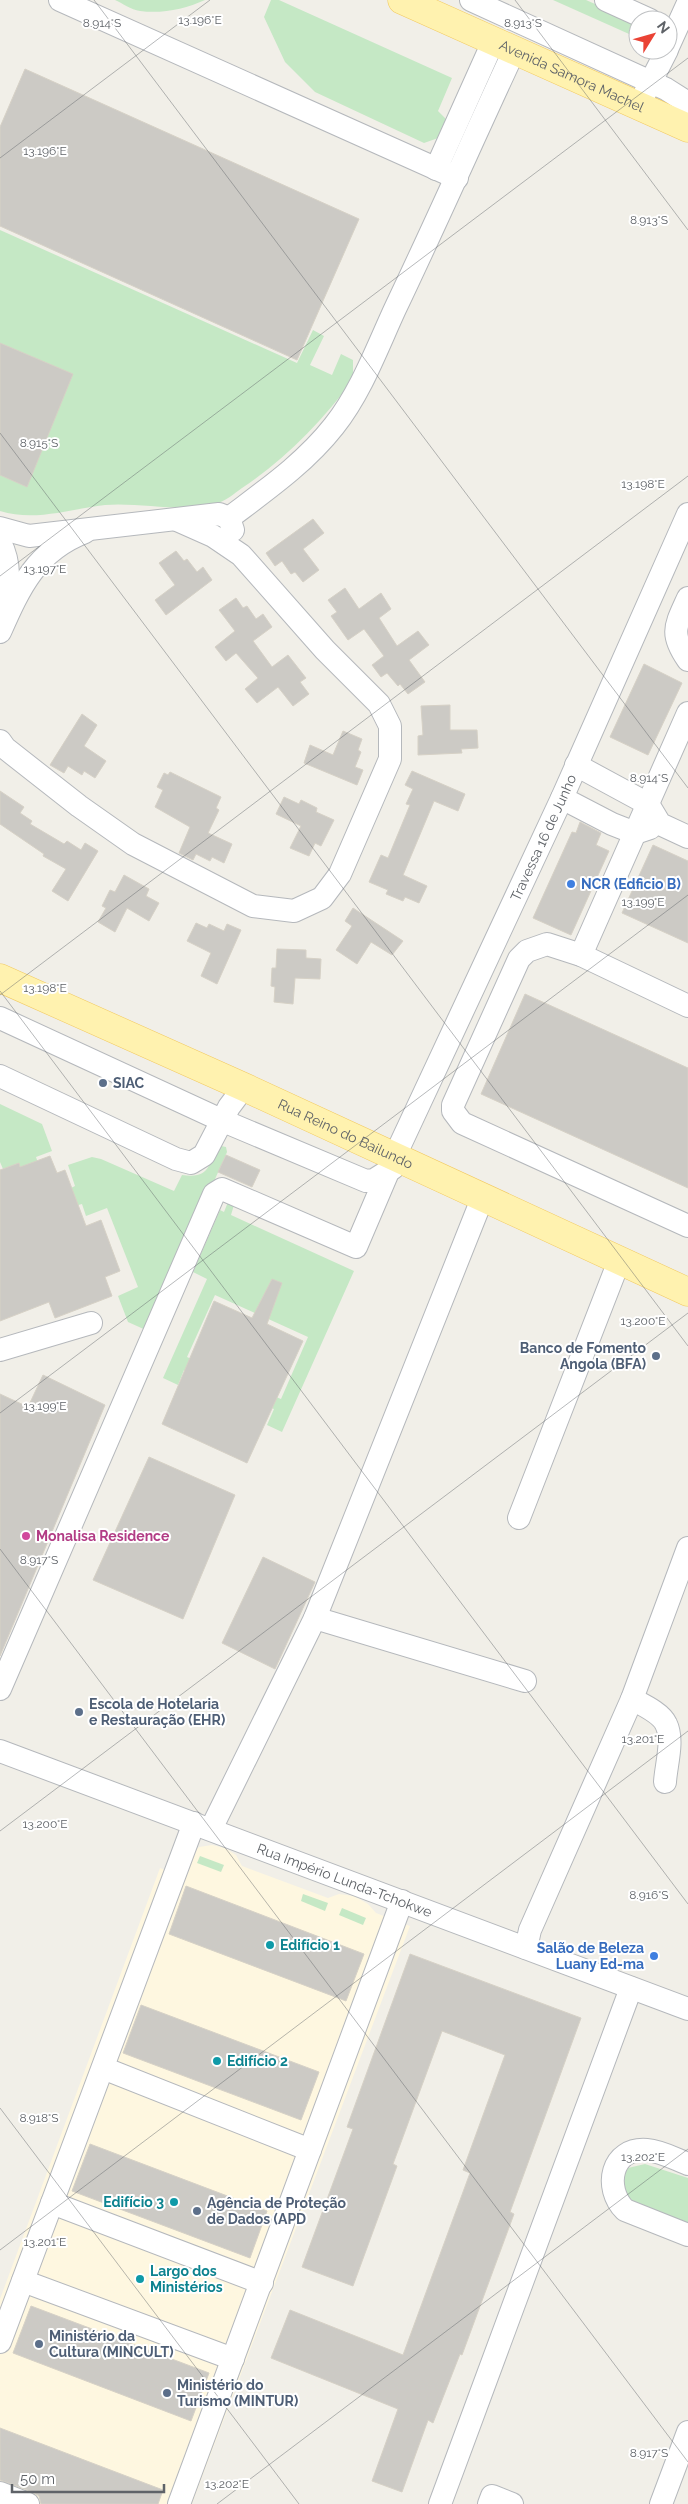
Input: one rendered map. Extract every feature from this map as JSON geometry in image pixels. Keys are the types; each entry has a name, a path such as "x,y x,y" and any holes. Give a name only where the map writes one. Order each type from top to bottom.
{"main road":[{"name":"Avenida Samora Machel","path":"402,0 638,107 684,121"},
{"name":"Rua Reino do Bailundo","path":"0,978 244,1087 398,1164 482,1199 688,1292"}],"street":[{"path":"60,0 457,178"},
{"path":"470,0 650,82 684,121"},
{"path":"606,0 628,10"},
{"path":"678,27 688,3"},
{"path":"436,169 503,46"},
{"path":"221,527 301,462 336,424 357,390 457,178 503,46"},
{"path":"638,107 662,60"},
{"name":"Travessa 16 de Junho","path":"0,1689 214,1194 222,1189 356,1247 398,1164 688,514"},
{"path":"0,740 5,748 79,806 133,844 253,906 294,911 322,898 340,874 390,759 390,726 379,704 325,650 241,555 221,527 177,520 25,535 12,538 4,552 9,584 2,628"},
{"path":"0,528 25,535 39,544 42,556 2,628"},
{"path":"4,552 19,570 36,565 74,536 93,529"},
{"path":"688,598 676,625 675,636 679,648 688,660"},
{"path":"581,955 688,713"},
{"path":"576,765 648,804 660,824 688,838"},
{"path":"562,798 612,824 635,833 660,824"},
{"path":"688,1006 581,955 548,944 527,951 520,959 453,1105 453,1112 462,1123 688,1226"},
{"path":"0,1018 221,1120 366,1181 374,1180 398,1164"},
{"path":"0,1076 182,1162 191,1163 204,1155 221,1120 244,1087"},
{"path":"0,2342 103,2068 203,1826 315,1618 482,1199"},
{"path":"519,1518 619,1261"},
{"path":"0,1350 91,1323"},
{"path":"526,1948 530,1930 632,1699 688,1548"},
{"path":"315,1618 525,1681"},
{"path":"632,1699 658,1715 666,1723 669,1737 665,1782"},
{"name":"Rua Império Lunda-Tchokwe","path":"0,1751 688,2009"},
{"path":"179,2504 402,1902"},
{"path":"440,2504 631,1988"},
{"path":"103,2068 310,2150"},
{"path":"688,2164 652,2152 636,2151 625,2156 617,2163 611,2184 618,2203 625,2210 688,2236"},
{"path":"52,2203 262,2283"},
{"path":"23,2281 233,2359"},
{"path":"661,2504 688,2432"},
{"path":"0,2494 28,2504"},
{"path":"489,2504 492,2496 512,2504"}],"shaded area":[{"path":"212,1845 225,1848 236,1855 242,1866 328,1898 339,1894 354,1896 368,1904 376,1913 410,1926 192,2504 0,2504 0,2299 160,1868 181,1876 191,1853 199,1847"}],"green space":[{"path":"115,0 205,0 181,8 148,12 130,8"},
{"path":"271,0 279,0 452,78 438,111 448,121 441,137 424,143 315,92 285,62 264,17"},
{"path":"553,0 586,0 628,19 628,34"},
{"path":"0,230 297,363 313,330 324,336 310,365 332,375 341,354 353,360 353,380 328,411 288,452 258,477 216,504 190,508 118,504 39,515 13,514 0,511"},
{"path":"0,1104 42,1124 52,1151 36,1157 43,1178 27,1184 19,1163 3,1169 0,1162"},
{"path":"221,1146 226,1147 227,1152 148,1331 128,1322 118,1296 138,1287 107,1208 86,1216 82,1204 71,1207 65,1191 75,1186 68,1165 92,1157 101,1159 174,1191 182,1175 192,1176 204,1172"},
{"path":"228,1202 234,1205 231,1215 354,1271 282,1432 267,1425 274,1409 259,1403 264,1392 281,1399 308,1337 215,1295 187,1357 207,1366 201,1378 184,1370 178,1385 163,1378 207,1279 193,1272 220,1210 224,1212"},
{"path":"200,1856 224,1865 221,1872 197,1863"},
{"path":"303,1894 328,1903 325,1911 301,1901"},
{"path":"342,1908 366,1918 363,1925 339,1915"},
{"path":"645,2164 688,2178 688,2225 638,2206 624,2195 622,2178 628,2168"}],"building":[{"path":"25,69 359,219 297,360 0,226 0,127"},
{"path":"0,343 73,374 27,487 0,475"},
{"path":"313,519 324,533 303,549 319,570 303,582 295,572 291,574 282,561 275,566 266,553"},
{"path":"176,551 184,561 187,559 197,572 203,567 212,580 166,615 155,600 175,585 159,563"},
{"path":"345,588 359,609 381,593 391,609 379,618 397,646 418,631 429,645 409,660 425,682 408,694 387,673 381,677 372,665 384,656 364,629 348,640 331,616 337,612 328,600"},
{"path":"236,598 243,608 247,606 256,619 263,614 272,627 253,641 272,667 288,655 306,678 300,682 309,694 293,706 278,687 257,703 245,689 258,678 236,653 226,661 215,647 235,631 219,610"},
{"path":"644,664 682,683 648,755 610,737"},
{"path":"450,705 450,730 477,730 478,748 461,749 462,753 418,755 418,736 423,735 421,706"},
{"path":"82,714 97,725 84,746 106,761 95,778 84,771 82,775 68,766 64,773 50,765"},
{"path":"343,731 362,739 358,750 361,752 355,767 363,770 357,785 304,763 310,745 333,755"},
{"path":"412,771 465,794 458,811 434,801 403,875 427,886 419,903 405,897 403,901 386,894 388,890 369,882 381,855 388,858 410,805 406,804 413,789 405,785"},
{"path":"170,772 221,797 216,808 219,810 208,833 232,844 224,863 212,857 210,861 196,854 193,860 179,853 190,827 155,807 163,790 157,787 164,773 168,775"},
{"path":"0,791 24,807 20,813 32,821 30,824 64,844 67,841 81,850 85,843 98,851 68,901 52,891 66,869 43,856 44,854 0,824"},
{"path":"284,797 299,804 301,800 317,808 316,812 334,820 321,846 315,843 309,856 290,848 301,826 276,814"},
{"name":"NCR (Edficio B)","path":"580,822 601,833 596,845 609,851 571,935 533,918 572,832 576,833"},
{"path":"653,845 688,861 688,943 622,913"},
{"path":"124,875 149,889 146,896 159,903 149,921 127,908 115,932 98,922 106,908 102,906 110,890 115,892"},
{"path":"353,908 403,941 392,955 371,942 357,964 336,950 352,926 345,921"},
{"path":"196,923 207,928 209,924 224,931 227,924 241,930 217,984 201,976 211,953 187,941"},
{"path":"277,949 306,950 306,958 321,959 320,979 295,978 293,1004 274,1002 275,987 271,986 272,968 276,968"},
{"path":"525,994 688,1068 688,1188 481,1094"},
{"path":"226,1155 260,1170 252,1187 218,1172"},
{"path":"50,1156 57,1173 65,1170 86,1226 101,1220 120,1271 105,1277 112,1296 55,1318 49,1302 0,1321 0,1170 19,1163 20,1167"},
{"path":"272,1279 282,1283 267,1324 303,1341 247,1463 162,1424 214,1301 252,1318"},
{"name":"Monalisa Residence","path":"43,1375 105,1405 0,1656 0,1394 28,1407"},
{"path":"149,1457 235,1495 183,1619 93,1580"},
{"path":"263,1557 315,1582 275,1669 222,1643"},
{"name":"Edifício 1","path":"186,1886 364,1954 346,2001 169,1934"},
{"path":"410,1954 581,2018 510,2212 514,2214 462,2355 460,2354 433,2423 428,2420 402,2492 372,2481 398,2409 271,2358 290,2310 403,2355 470,2173 463,2170 505,2055 442,2031 393,2164 397,2166 353,2286 302,2267 353,2129 347,2127"},
{"name":"Edifício 2","path":"141,2005 319,2072 301,2120 123,2053"},
{"name":"Edifício 3","path":"90,2144 267,2211 250,2258 72,2191"},
{"path":"31,2306 209,2373 191,2421 13,2353"},
{"path":"0,2428 163,2490 158,2504 41,2504 39,2496 33,2492 0,2480"}],"place":[{"name":"NCR (Edficio B)","path":"571,884"},
{"name":"SIAC","path":"103,1083"},
{"name":"Banco de Fomento Angola (BFA)","path":"656,1356"},
{"name":"Monalisa Residence","path":"26,1536"},
{"name":"Escola de Hotelaria e Restauração (EHR)","path":"79,1712"},
{"name":"Edifício 1","path":"270,1945"},
{"name":"Salão de Beleza Luany Ed-ma","path":"654,1956"},
{"name":"Edifício 2","path":"217,2061"},
{"name":"Edifício 3","path":"174,2202"},
{"name":"Agência de Proteção de Dados (APD","path":"197,2211"},
{"name":"Largo dos Ministérios","path":"140,2279"},
{"name":"Ministério da Cultura (MINCULT)","path":"39,2344"},
{"name":"Ministério do Turismo (MINTUR)","path":"167,2393"}]}
